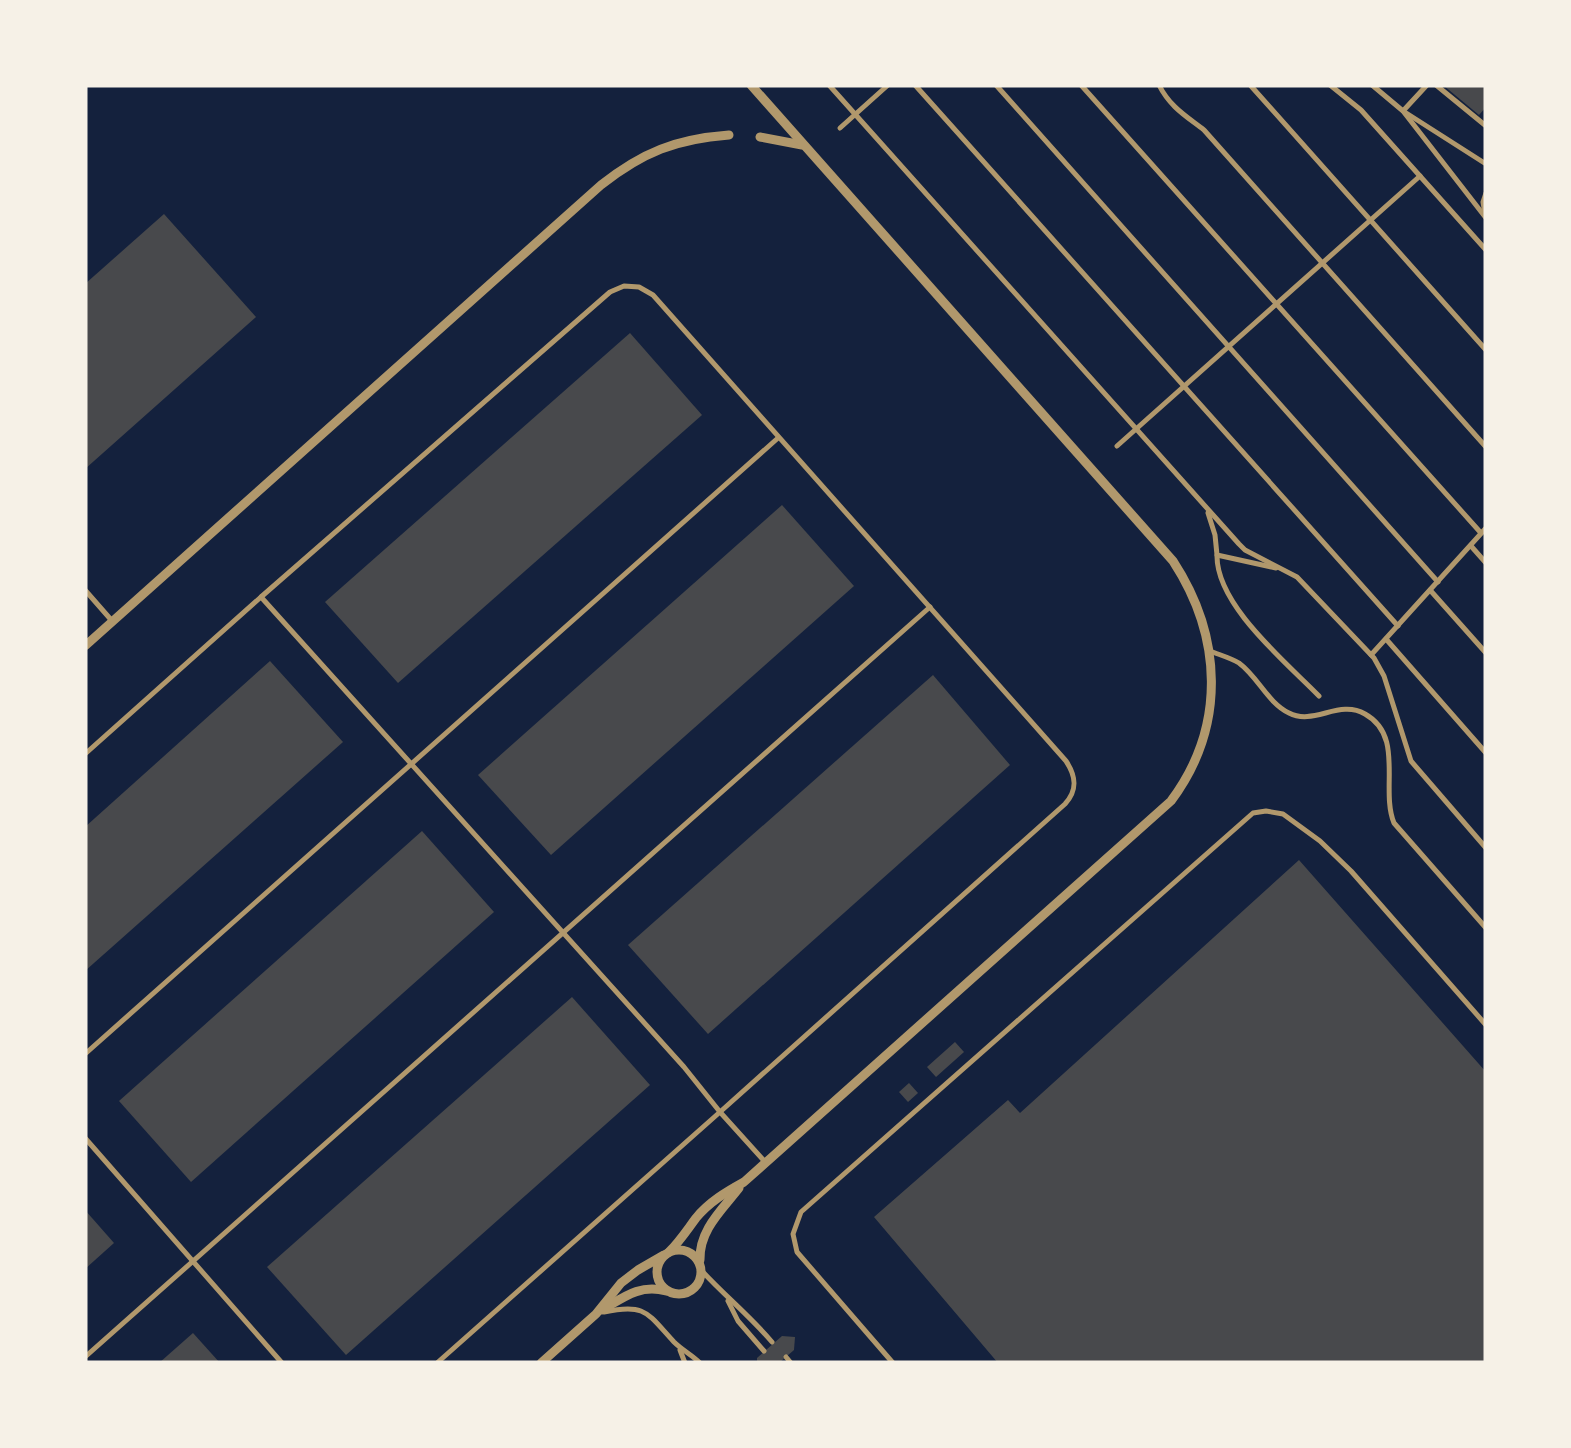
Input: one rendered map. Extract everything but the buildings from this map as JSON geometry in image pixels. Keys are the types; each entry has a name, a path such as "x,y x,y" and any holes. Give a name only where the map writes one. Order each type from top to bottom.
{"street":[{"path":"540,1363 596,1314 628,1295 645,1288 684,1294 698,1286 700,1245 706,1231 744,1182 1171,801 1188,776 1206,725 1212,680 1204,622 1196,599 1173,560 751,85"},
{"path":"85,646 622,168 684,140 729,135"},
{"path":"760,137 804,146"},
{"path":"670,1292 657,1276 659,1262 715,1199 744,1182"},
{"path":"596,1314 620,1283 666,1254 676,1250 690,1252 701,1267"}],"lane":[{"path":"829,85 1245,550 1297,577 1372,655 1384,676 1410,761 1486,848"},
{"path":"840,128 888,85"},
{"path":"915,85 1398,626"},
{"path":"996,85 1438,582"},
{"path":"1081,85 1484,531 1372,655"},
{"path":"1159,85 1164,96 1204,130 1486,447"},
{"path":"1330,85 1361,110 1486,250"},
{"path":"1372,85 1403,112 1486,164"},
{"path":"1403,112 1426,85"},
{"path":"1436,85 1486,126"},
{"path":"1251,86 1486,350"},
{"path":"1403,112 1486,218"},
{"path":"1117,446 1420,176"},
{"path":"1486,193 1486,218"},
{"path":"85,754 610,292 624,286 639,286 653,295 1066,761 1074,778 1073,792 1065,804 438,1363"},
{"path":"85,1054 779,437"},
{"path":"1201,502 1216,535 1218,571 1239,614 1319,696"},
{"path":"1470,545 1486,562"},
{"path":"1217,555 1285,570"},
{"path":"85,590 113,622"},
{"path":"1430,590 1486,652"},
{"path":"261,596 766,1162"},
{"path":"85,1357 930,607"},
{"path":"1386,640 1486,753"},
{"path":"1210,652 1240,664 1292,714 1306,716 1349,708 1372,718 1388,747 1389,806 1394,822 1486,928"},
{"path":"894,1363 797,1252 793,1234 800,1212 1253,813 1266,810 1282,814 1320,841 1486,1024"},
{"path":"85,1138 282,1363"},
{"path":"701,1267 764,1351"},
{"path":"728,1300 746,1312 772,1342"},
{"path":"596,1314 624,1308 638,1310 654,1319 700,1363"},
{"path":"676,1363 684,1360 679,1347"}]}
